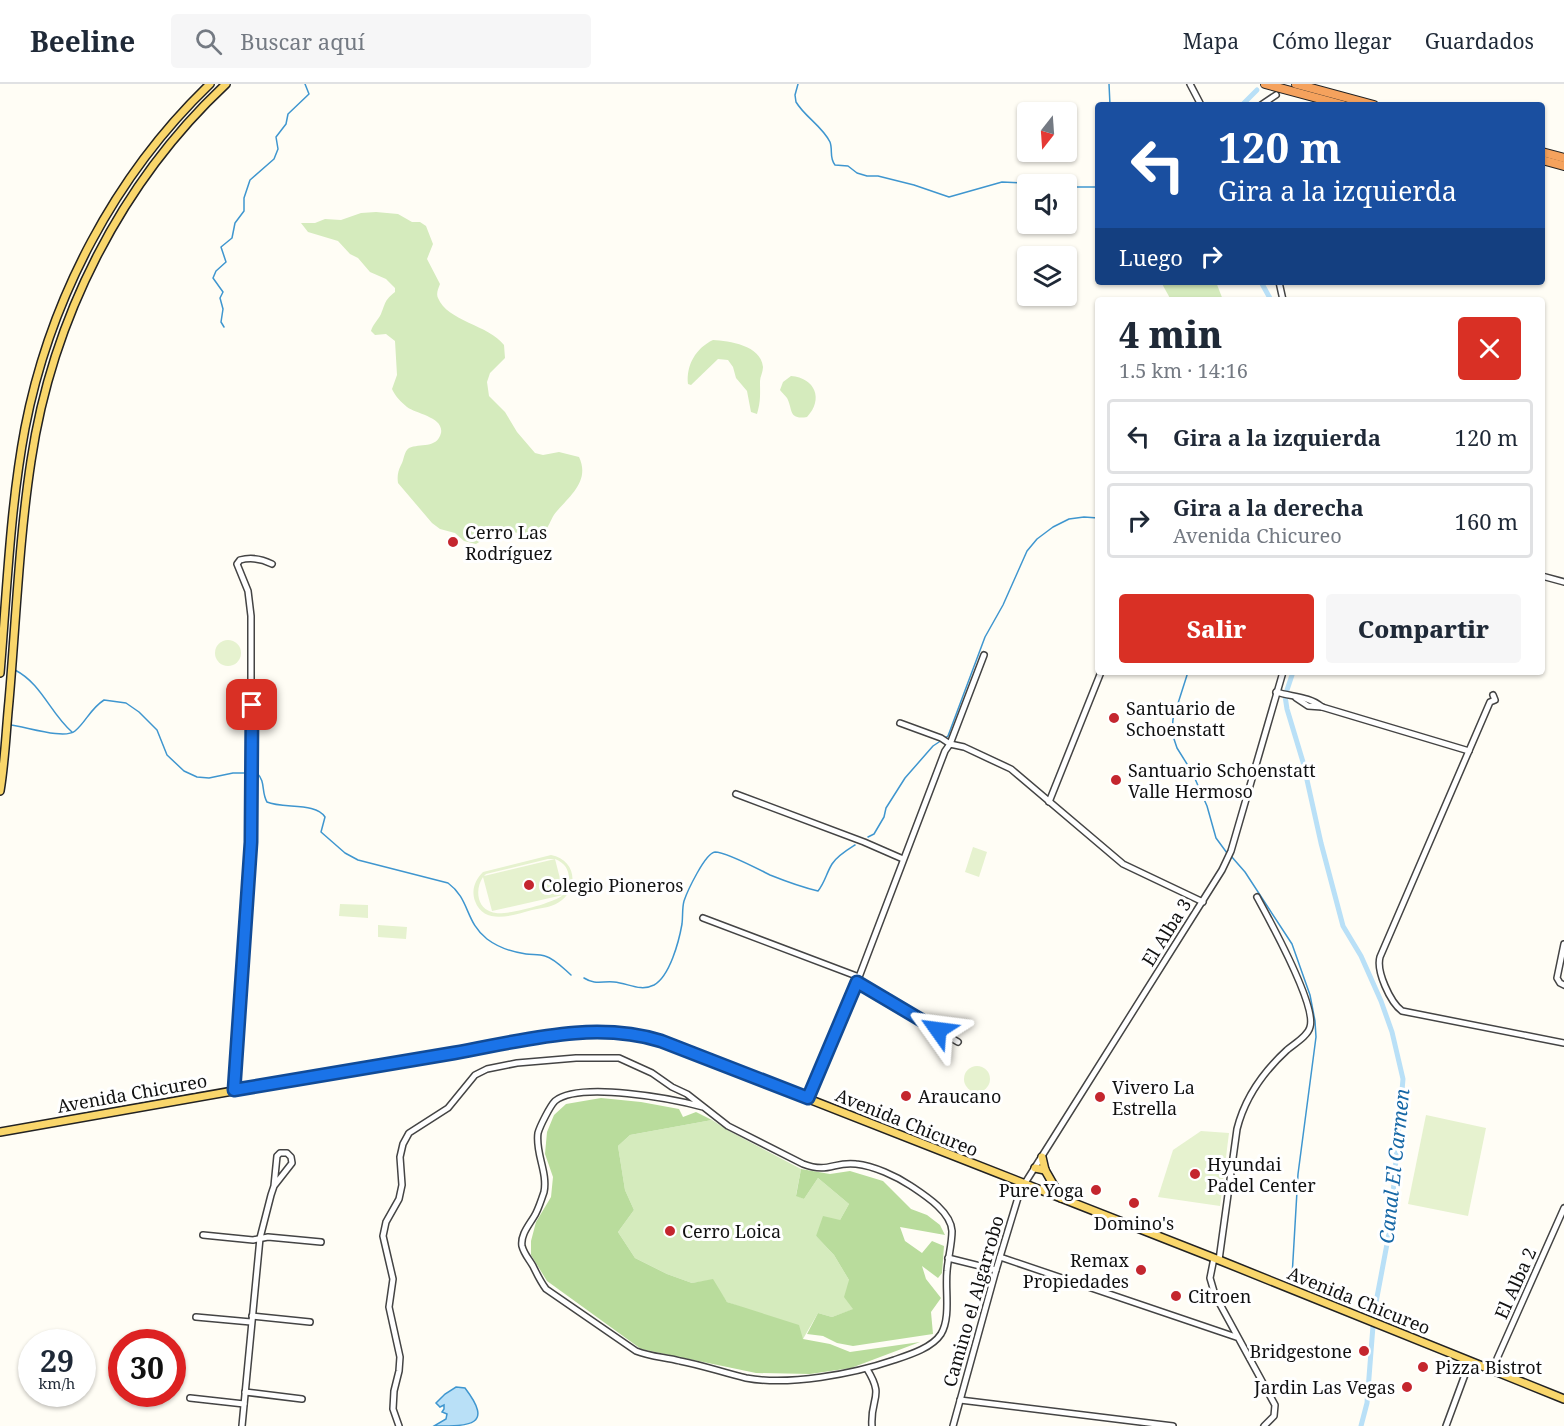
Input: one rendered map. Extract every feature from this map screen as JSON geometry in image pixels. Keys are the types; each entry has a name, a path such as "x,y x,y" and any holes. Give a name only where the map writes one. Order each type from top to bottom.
{"highway":[{"path":"1265,84 1332,102"},
{"path":"1296,84 1363,102"},
{"path":"1545,153 1564,158"},
{"path":"1545,161 1564,166"}],"main road":[{"path":"0,668 19,463 30,402 49,338 85,255 118,197 167,130 210,84"},
{"path":"0,791 31,460 40,409 59,343 96,258 130,200 177,136 226,84"},
{"name":"Avenida Chicureo","path":"0,1132 551,1035 615,1032 639,1034 808,1098 1564,1399"},
{"path":"1042,1157 1045,1170 1060,1198"},
{"path":"1035,1168 1045,1170"}],"street":[{"path":"1190,84 1199,102"},
{"path":"1266,102 1276,95"},
{"path":"234,1090 251,842 252,772 251,616 248,591 237,564 243,559 255,558 272,564"},
{"path":"1545,577 1564,582"},
{"path":"808,1098 858,979 984,655"},
{"path":"1049,802 1100,675"},
{"name":"El Alba 3","path":"1024,1185 1203,902 1230,854 1282,675"},
{"path":"1276,692 1296,698 1308,706 1322,707 1469,751"},
{"path":"1490,702 1380,957 1379,971 1396,1006 1404,1012 1564,1043"},
{"path":"900,723 1004,765 1123,864 1203,902"},
{"path":"736,794 903,859"},
{"path":"1257,897 1293,968 1307,1005 1311,1026 1307,1033 1259,1080 1243,1110 1237,1130 1216,1259 1210,1273 1212,1290 1275,1405 1274,1416 1264,1426"},
{"path":"703,918 858,979 958,1042"},
{"path":"1564,944 1560,983 1564,985"},
{"path":"399,1426 393,1409 400,1357 389,1307 393,1278 383,1236 386,1222 399,1199 402,1185 400,1157 403,1144 409,1133 448,1108 475,1075 487,1069 517,1063 576,1058 619,1058 652,1073 687,1094 728,1126 757,1142 815,1168 826,1169 844,1164 856,1164 872,1168 910,1185 950,1219 952,1240 948,1258 946,1314 945,1325 940,1336 927,1347 867,1369 819,1377 747,1378 679,1360 648,1356 636,1351 546,1289 539,1280 521,1243 544,1191 545,1180 538,1150 538,1132 555,1101 572,1095 602,1092 634,1094 703,1107"},
{"path":"242,1426 260,1239 274,1186 277,1156 280,1153 287,1153 292,1163 274,1186"},
{"name":"Camino el Algarrobo","path":"953,1426 996,1270 1024,1185"},
{"name":"El Alba 2","path":"1492,1370 1564,1208"},
{"path":"203,1235 260,1239 268,1237 321,1242"},
{"path":"1000,1257 1236,1337"},
{"path":"948,1258 996,1270"},
{"path":"196,1317 310,1322"},
{"path":"1446,1426 1470,1361"},
{"path":"867,1369 876,1383 878,1395 872,1405 872,1426"},
{"path":"245,1392 302,1399"},
{"path":"190,1398 244,1404"},
{"path":"960,1400 1173,1426"}],"green space":[{"path":"361,213 398,214 412,222 420,222 426,226 433,244 427,259 440,284 437,295 443,306 459,318 489,332 504,345 505,358 490,373 487,382 489,396 505,412 517,432 535,453 543,455 559,452 579,457 582,465 581,480 554,515 547,528 526,534 496,532 476,544 464,541 455,533 440,529 432,523 398,483 398,471 407,449 436,441 441,428 434,420 407,407 400,401 392,389 397,375 395,341 386,334 375,335 371,331 387,300 395,292 395,288 386,279 370,272 338,241 308,232 301,223 315,223 325,219 341,220"},
{"path":"1163,285 1217,285 1222,297 1169,297"},
{"path":"713,340 751,349 761,360 763,369 757,414 751,412 747,391 736,378 728,360 718,359 691,385 688,384 693,358"},
{"path":"791,376 806,381 814,390 815,403 807,417 797,417 792,413 787,398 780,390 783,382"},
{"path":"228,640 237,644 241,653 237,662 228,666 219,662 215,653 219,644"},
{"path":"973,847 987,852 979,877 965,872"},
{"path":"551,855 565,862 572,873 572,880 568,894 555,904 500,917 485,914 475,901 473,893 475,885 483,872","holes":["548,859 555,859 484,876","555,859 567,869 569,879 564,894","483,877 492,911 563,895 531,908 502,913 493,912 485,909 481,904 478,896 479,884"]},
{"path":"340,904 368,905 368,918 339,916"},
{"path":"378,925 407,927 406,939 378,937"},
{"path":"977,1066 986,1070 990,1079 986,1088 977,1092 968,1088 964,1079 968,1070"},
{"path":"601,1098 679,1109 683,1117 696,1112 712,1120 630,1135 618,1146 625,1190 634,1210 618,1232 635,1258 692,1283 713,1279 727,1302 799,1325 803,1339 830,1344 850,1352 920,1342 851,1368 810,1374 756,1373 641,1349 547,1281 531,1255 531,1241 536,1222 551,1197 553,1177 545,1154 547,1132 554,1115 566,1104"},
{"path":"1426,1115 1486,1128 1468,1216 1408,1204"},
{"path":"712,1120 801,1169 796,1195 804,1199 818,1178 849,1204 840,1220 816,1236 834,1255 849,1280 854,1309 832,1317 818,1313 803,1339 760,1314 727,1302 712,1280 692,1283 635,1258 618,1232 634,1210 625,1190 618,1146 630,1135"},
{"name":"Hyundai Padel Center","path":"1201,1131 1229,1133 1220,1206 1158,1197 1173,1150"},
{"path":"801,1169 830,1174 850,1171 883,1181 911,1209 927,1215 940,1225 945,1235 900,1227 905,1241 922,1253 932,1241 944,1246 942,1273 938,1278 922,1266 926,1279 941,1298 931,1312 933,1334 853,1346 837,1343 823,1336 807,1334 818,1313 832,1317 853,1309 844,1297 849,1280 834,1255 816,1236 823,1216 840,1220 849,1204 818,1178 804,1199 796,1196"}],"water":[{"path":"456,1387 465,1388 477,1410 477,1417 467,1424 434,1426 446,1419 447,1414 442,1412 444,1405 440,1407 436,1403"}],"waterway":[{"path":"224,327 221,322 223,309 220,298 223,292 213,278 216,271 226,262 221,247 232,238 235,223 244,211 244,198 250,180 274,159 278,149 276,137 286,124 288,114 309,94 305,84"},
{"path":"798,84 796,102 827,136 835,165 848,166 857,173 914,185 949,197 1002,182 1017,183"},
{"path":"1109,84 1110,102"},
{"name":"Canal El Carmen","path":"1245,102 1257,90"},
{"path":"1077,187 1095,187"},
{"name":"Canal El Carmen","path":"1263,285 1269,297"},
{"path":"868,837 874,834 884,817 886,808 905,778 933,746 948,736 985,637 1003,605 1027,551 1037,539 1069,519 1095,518"},
{"path":"15,670 32,683 72,732"},
{"path":"1187,675 1173,719 1172,733 1177,748 1192,772 1207,806 1216,838 1227,853"},
{"name":"Canal El Carmen","path":"1292,675 1285,696 1287,709 1303,762 1343,926 1361,956 1381,1001 1392,1032 1403,1079 1390,1228 1374,1313 1367,1403 1361,1426"},
{"path":"10,725 53,733 70,733 75,731 104,700 126,703 157,730 167,755 184,771 197,777 209,778 233,773 257,773 262,780 267,802 321,812 325,817 321,832 345,853 358,860 448,883 460,896 475,925 487,939 511,951 549,957 571,975"},
{"path":"584,978 595,982 614,982 644,988 660,980 676,948 682,924 684,901 692,882 706,859 715,852 799,886 818,891 834,861 855,845"},
{"path":"1231,856 1245,872 1292,944 1310,995 1315,1021 1316,1037 1298,1174 1292,1277"}],"place":[{"name":"Cerro Las Rodríguez","path":"453,542"},
{"name":"Santuario de Schoenstatt","path":"1114,718"},
{"name":"Santuario Schoenstatt Valle Hermoso","path":"1116,780"},
{"name":"Colegio Pioneros","path":"529,885"},
{"name":"Araucano","path":"906,1096"},
{"name":"Vivero La Estrella","path":"1100,1097"},
{"name":"Hyundai Padel Center","path":"1195,1174"},
{"name":"Pure Yoga","path":"1096,1190"},
{"name":"Domino's","path":"1134,1203"},
{"name":"Cerro Loica","path":"670,1231"},
{"name":"Remax Propiedades","path":"1141,1270"},
{"name":"Citroen","path":"1176,1296"},
{"name":"Bridgestone","path":"1364,1351"},
{"name":"Pizza Bistrot","path":"1423,1367"},
{"name":"Jardin Las Vegas","path":"1407,1387"}],"route":[{"path":"252,705 251,842 234,1090 551,1035 615,1032 639,1034 661,1041 808,1098 857,982 938,1030"}]}
